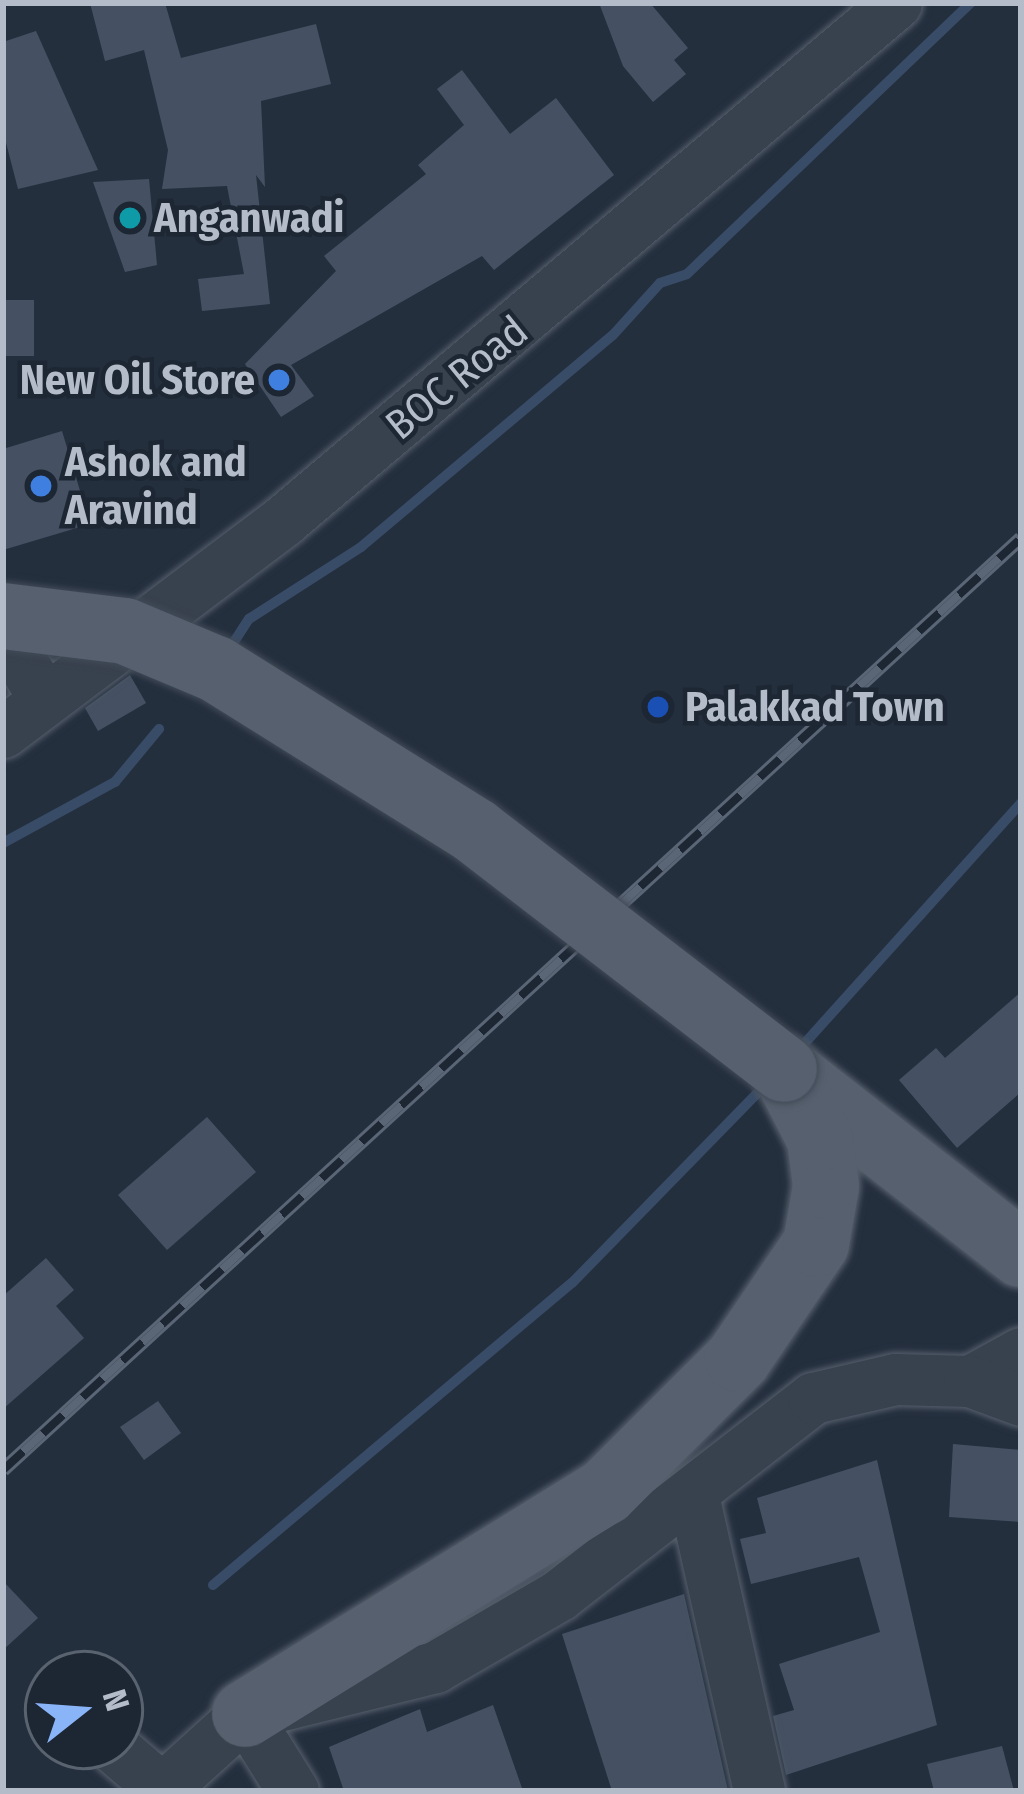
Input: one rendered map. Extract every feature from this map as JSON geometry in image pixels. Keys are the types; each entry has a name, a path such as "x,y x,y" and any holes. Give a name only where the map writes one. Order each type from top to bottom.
{"main road":[{"path":"3,616 125,631 216,669 475,832 1021,1254"},
{"path":"245,1714 605,1492 668,1435 738,1359 816,1244 820,1139 784,1069"}],"street":[{"name":"BOC Road","path":"3,732 42,695 302,505 896,3"},
{"path":"3,631 42,695"},
{"path":"970,1381 1021,1354"},
{"path":"161,1790 245,1714 435,1667 560,1595 813,1398 896,1379 970,1381 1021,1400"},
{"path":"693,1495 759,1791"},
{"path":"245,1714 293,1791"}],"building":[{"path":"90,3 165,3 181,58 316,24 331,84 261,101 265,187 256,175 270,304 202,311 198,279 244,274 227,186 162,189 168,150 144,50 105,61"},
{"path":"599,3 650,3 688,48 674,60 686,74 653,102 623,66"},
{"path":"36,31 98,170 18,189 3,131 3,42"},
{"path":"462,70 510,134 556,98 614,175 494,270 482,256 291,365 314,396 281,417 245,364 336,271 324,256 426,174 418,165 464,125 437,89"},
{"name":"Anganwadi","path":"149,179 157,265 125,272 93,182"},
{"path":"3,300 34,300 34,356 3,356"},
{"name":"Ashok and Aravind","path":"62,431 90,524 3,550 3,449"},
{"path":"130,675 146,703 98,731 85,708"},
{"path":"1021,992 1021,1092 957,1148 899,1080 936,1048 945,1058"},
{"path":"207,1117 256,1172 167,1250 118,1195"},
{"path":"46,1258 74,1290 56,1306 84,1338 3,1409 3,1296"},
{"path":"158,1401 181,1433 144,1460 120,1427"},
{"path":"953,1444 1021,1450 1021,1522 949,1517"},
{"path":"877,1460 937,1725 786,1775 773,1716 794,1710 779,1664 880,1632 859,1557 751,1584 740,1539 766,1533 757,1498"},
{"path":"3,1581 38,1618 3,1650"},
{"path":"684,1594 728,1791 612,1791 562,1634"},
{"path":"493,1705 523,1791 344,1791 329,1747 420,1709 427,1732"},
{"path":"1002,1746 1014,1791 934,1791 927,1764"}],"waterway":[{"path":"230,648 249,619 361,547 613,335 660,283 687,274 971,3"},
{"path":"3,843 115,782 159,729"},
{"path":"795,1054 1021,803"},
{"path":"213,1585 572,1283 765,1085"}],"railway":[{"path":"3,1470 1021,538"}],"place":[{"name":"Anganwadi","path":"130,218"},
{"name":"New Oil Store","path":"279,380"},
{"name":"Ashok and Aravind","path":"41,486"},
{"name":"Palakkad Town","path":"658,707"}]}
